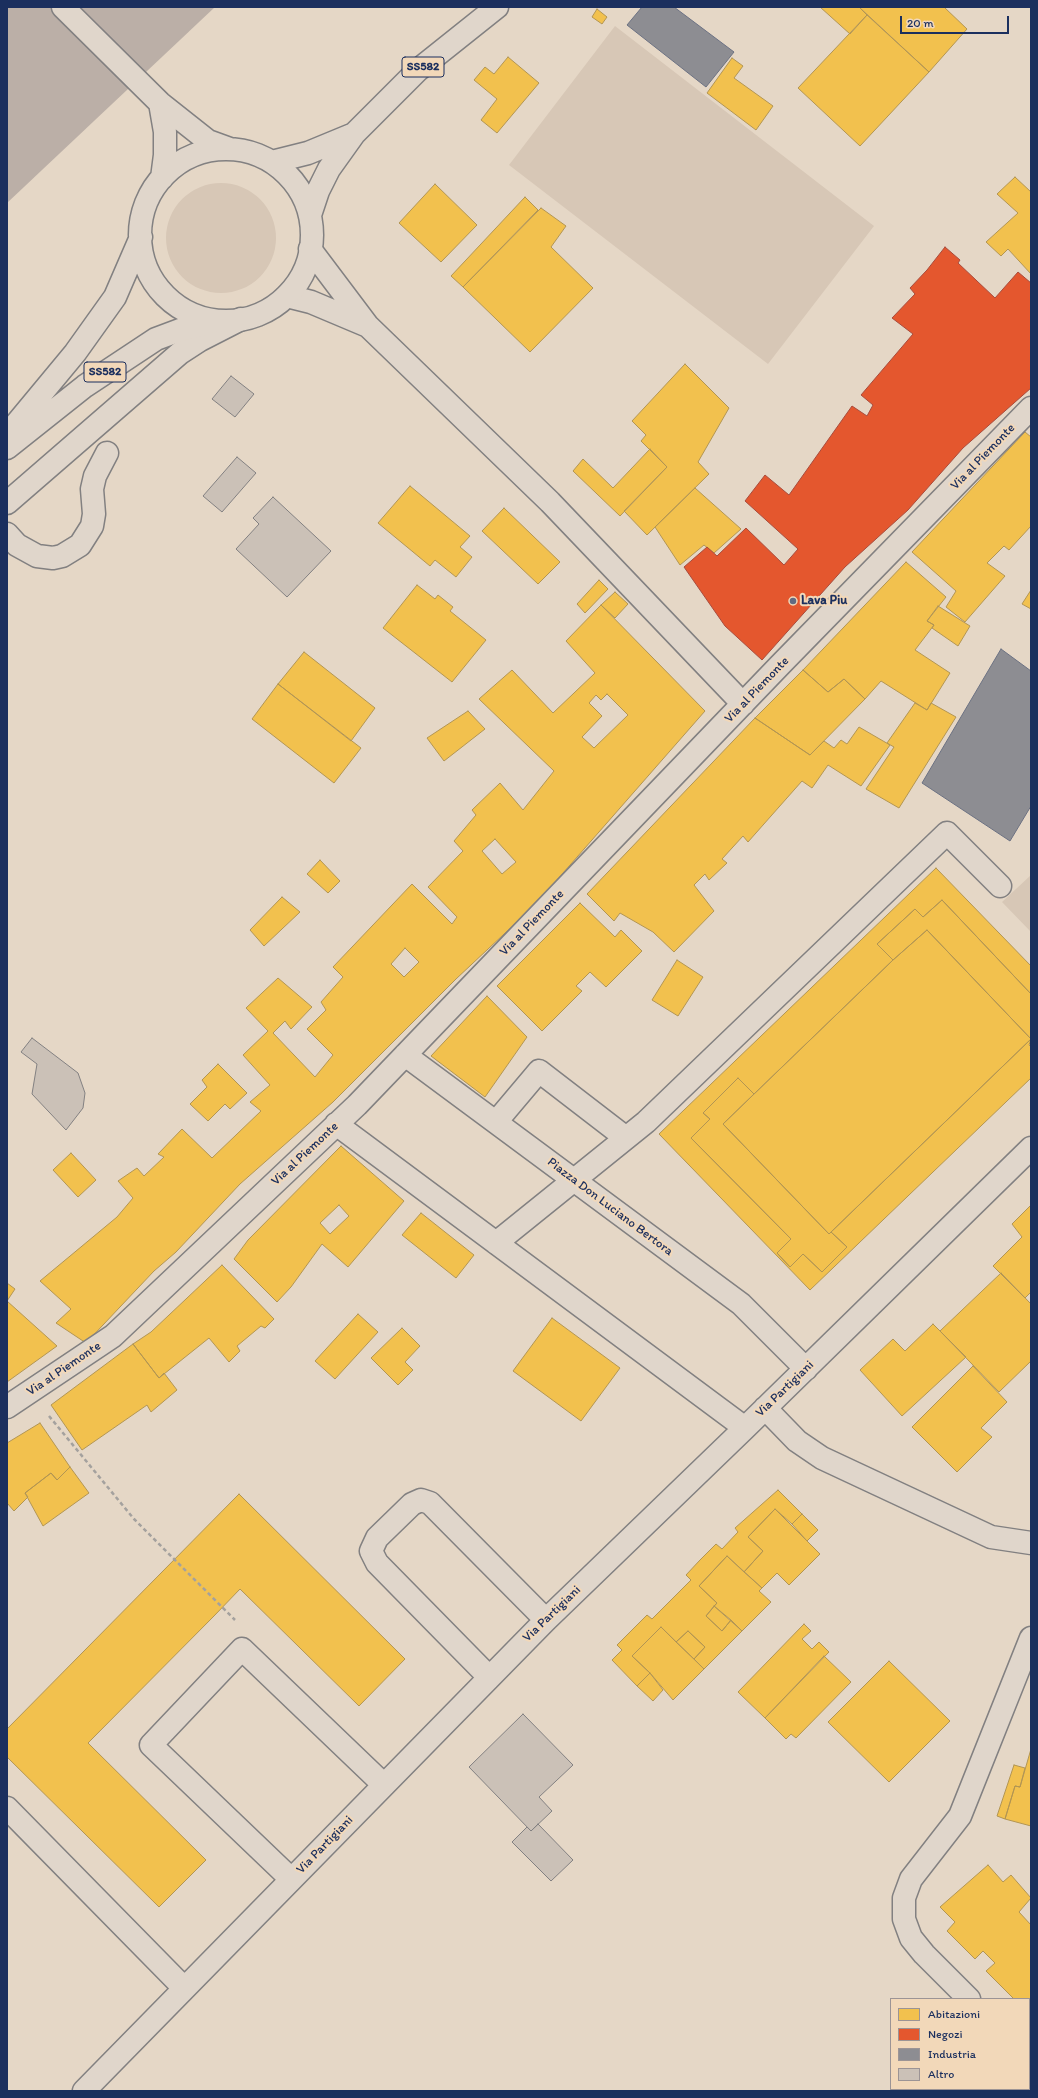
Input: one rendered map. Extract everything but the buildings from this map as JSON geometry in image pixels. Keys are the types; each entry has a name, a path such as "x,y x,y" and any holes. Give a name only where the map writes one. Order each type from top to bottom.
{"street":[{"path":"7,503 180,353 200,340 241,320 266,311 287,296 302,274 310,250 312,232 310,215 304,199 291,178 272,162 252,153 230,149 208,141 160,103 63,7"},
{"name":"SS582","path":"310,215 318,190 329,168 354,134 418,70 497,7"},
{"path":"160,103 165,132 165,155 162,178"},
{"name":"SS582","path":"272,162 308,153 354,134"},
{"path":"230,149 211,150 193,156 176,165 162,178 147,201 142,219 142,254 146,265 160,290 178,306 192,314 215,320 241,320"},
{"name":"SS582","path":"7,435 75,353 115,297 141,237"},
{"path":"310,250 368,326 550,502 743,704"},
{"path":"287,296 326,308 368,326"},
{"name":"SS582","path":"7,448 85,386 156,339 180,330 215,320"},
{"name":"Via al Piemonte","path":"7,1407 113,1336 336,1124 1031,408"},
{"path":"7,534 17,545 37,556 53,558 62,556 80,546 92,526 94,514 92,489 95,476 107,453"},
{"path":"496,1243 646,1122 947,833 1000,886"},
{"name":"Piazza Don Luciano Bertora","path":"404,1055 741,1304 806,1369"},
{"path":"496,1122 539,1070 626,1138"},
{"path":"336,1124 745,1428"},
{"name":"Via Partigiani","path":"84,2091 546,1620 806,1369 1031,1148"},
{"path":"765,1408 797,1440 822,1458 991,1536 1031,1543"},
{"path":"489,1677 377,1563 371,1551 376,1538 412,1504 421,1500 430,1503 546,1620"},
{"path":"968,1998 924,1954 911,1938 904,1919 904,1898 910,1879 960,1816 1031,1638"},
{"path":"291,1879 151,1745 242,1649 384,1785"},
{"path":"7,1808 184,1988"}],"path":[{"path":"30,1392 134,1519 239,1625 242,1649"}],"shaded area":[{"path":"7,7 215,7 7,203"},
{"path":"615,26 874,226 768,364 509,165"},
{"path":"221,183 232,184 242,188 260,199 271,217 275,227 275,249 271,259 260,277 242,288 232,292 221,293 210,292 200,288 182,277 171,259 167,249 166,238 167,227 171,217 182,199 200,188 210,184"},
{"path":"1031,875 1031,932 1002,902"}],"place":[{"name":"Lava Piu","path":"793,601"}]}
